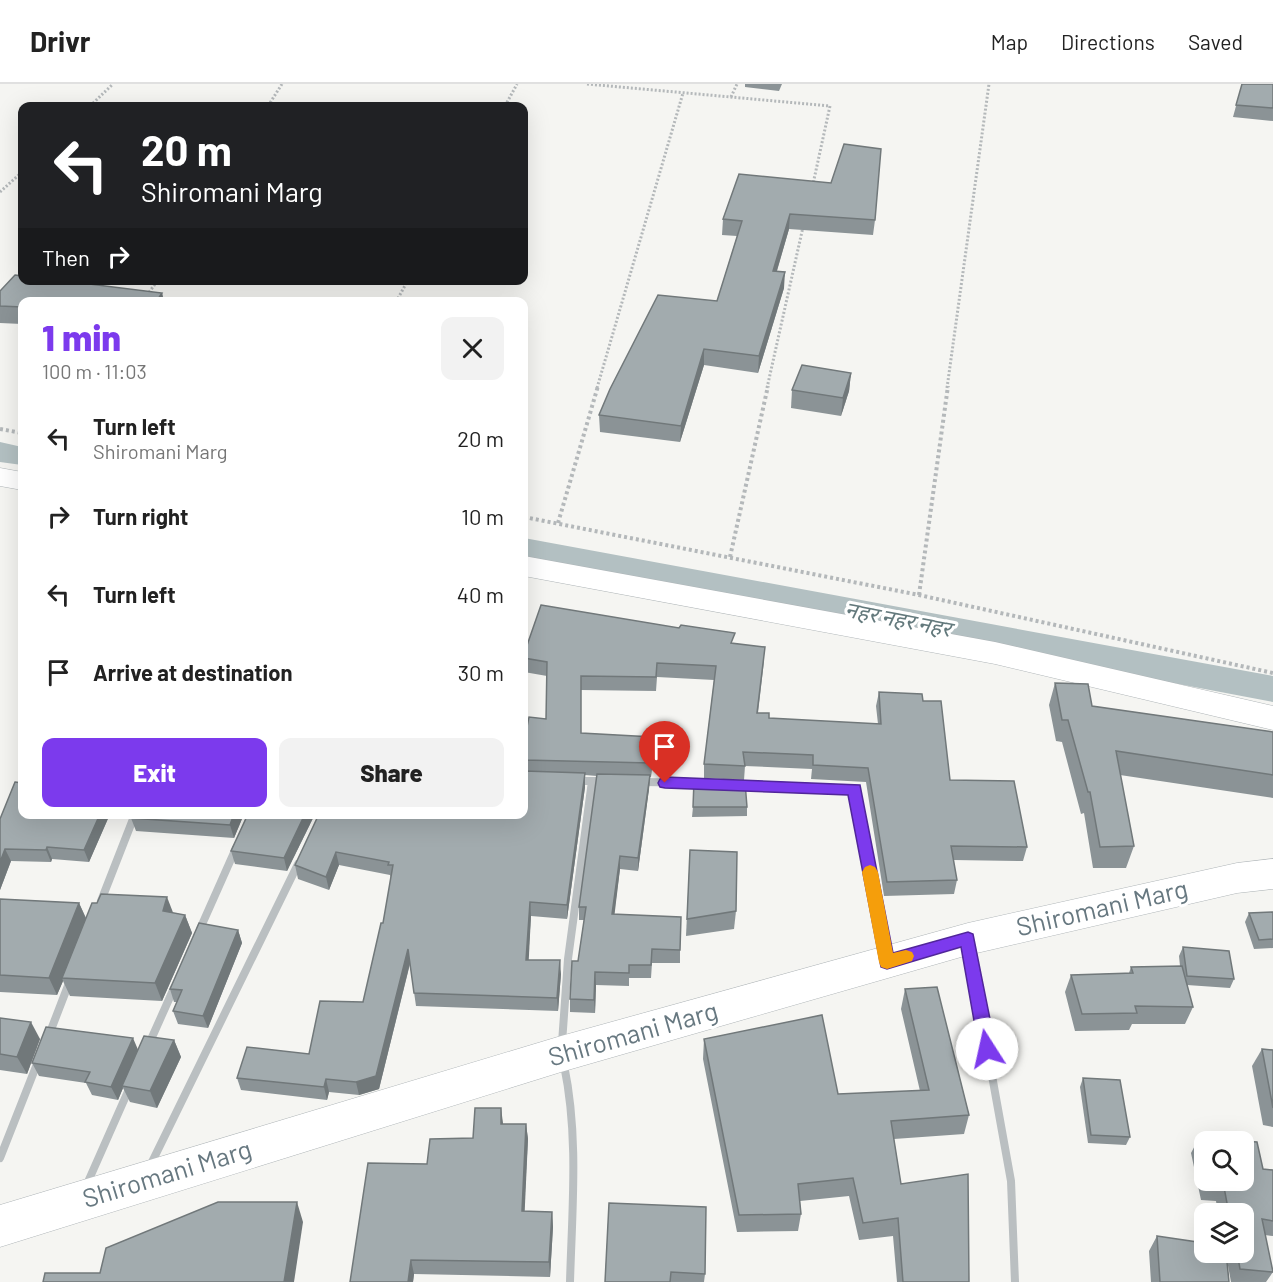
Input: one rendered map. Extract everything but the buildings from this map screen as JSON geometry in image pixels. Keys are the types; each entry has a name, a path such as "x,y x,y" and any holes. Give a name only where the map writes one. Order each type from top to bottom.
{"street":[{"path":"0,477 18,480"},
{"path":"528,567 995,653 1273,718"},
{"path":"569,780 613,782"},
{"path":"570,1282 574,1161 572,1102 561,1054 568,959 591,781"},
{"path":"634,782 711,783"},
{"path":"734,784 855,789 887,962"},
{"path":"96,914 133,819"},
{"path":"198,933 241,836"},
{"path":"142,1182 302,856"},
{"name":"Shiromani Marg","path":"0,1226 561,1054 968,939 1237,878 1273,874"},
{"path":"968,939 1011,1181 1015,1282"},
{"path":"44,1047 74,970"},
{"path":"146,1051 179,976"},
{"path":"0,1158 39,1059"},
{"path":"79,1201 132,1083"}],"path":[{"path":"94,102 113,84"},
{"path":"271,102 282,84"},
{"path":"507,102 517,84"},
{"path":"587,84 830,106 812,187"},
{"path":"732,97 737,84"},
{"path":"919,595 989,84"},
{"path":"558,523 683,93"},
{"path":"0,192 18,176"},
{"path":"730,557 804,222"},
{"path":"0,429 18,432"},
{"path":"528,518 919,595 1273,673"}],"waterway":[{"name":"नहर नहर नहर","path":"0,452 18,455"},
{"name":"नहर नहर नहर","path":"528,550 1273,689"}],"slow traffic":[{"path":"870,872 887,962 906,956"}],"route":[{"path":"665,783 855,789 887,962 968,939 987,1049"}]}
